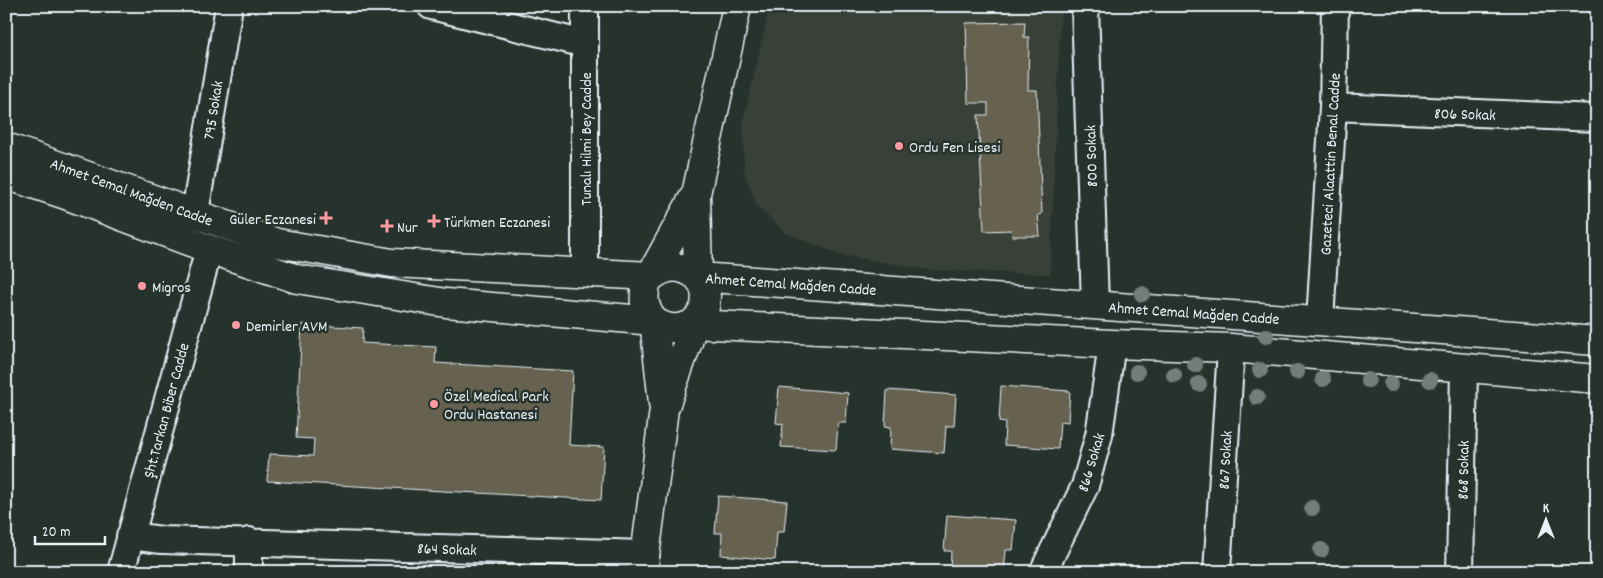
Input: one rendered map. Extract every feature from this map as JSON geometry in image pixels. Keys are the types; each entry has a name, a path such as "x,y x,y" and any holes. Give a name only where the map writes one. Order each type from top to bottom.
{"main road":[{"path":"644,563 664,409 689,339 692,324 705,307 706,296 704,286 698,277 696,194 737,6"},
{"name":"Ahmet Cemal Mağden Cadde","path":"6,147 196,213 276,244 392,263 652,276 660,270 680,267 690,270 698,277 1597,340"},
{"name":"Ahmet Cemal Mağden Cadde","path":"6,175 297,279 446,302 654,321 672,329 692,324 1231,348 1597,379"},
{"path":"664,409 654,321 644,304 646,284 696,194"}],"street":[{"name":"795 Sokak","path":"196,213 228,6"},
{"path":"431,6 585,44"},
{"name":"Tunalı Hilmi Bey Cadde","path":"585,6 585,272"},
{"name":"800 Sokak","path":"1085,6 1095,305"},
{"name":"Gazeteci Alaattin Benal Cadde","path":"1320,321 1333,108 1335,6"},
{"name":"806 Sokak","path":"1333,108 1597,118"},
{"name":"Şht.Tarkan Biber Cadde","path":"121,572 209,249"},
{"name":"866 Sokak","path":"1043,572 1085,486 1099,435 1112,344"},
{"name":"867 Sokak","path":"1217,572 1231,348"},
{"name":"868 Sokak","path":"1460,572 1464,369"},
{"name":"864 Sokak","path":"130,536 162,540 249,541 644,563"},
{"path":"249,541 249,572"}],"shaded area":[{"name":"Ordu Fen Lisesi","path":"770,6 1061,6 1050,274 930,270 841,255 786,233 757,206 744,171 743,122"}],"building":[{"path":"1025,22 1024,37 1029,37 1028,90 1037,90 1042,214 1038,215 1040,236 1012,236 1011,230 984,231 978,115 988,115 988,103 968,103 966,23"},
{"name":"Özel Medical Park Ordu Hastanesi","path":"302,324 363,328 362,343 436,347 435,363 573,371 569,445 604,447 601,500 267,481 269,454 313,456 314,439 296,438"},
{"path":"1001,386 1070,391 1068,422 1060,421 1058,449 1004,445 1005,423 999,422"},
{"path":"779,387 848,393 846,423 838,423 836,450 781,447 783,424 776,423"},
{"path":"887,390 956,395 954,426 946,426 944,453 890,449 891,427 885,426"},
{"path":"718,496 787,501 784,532 777,532 775,560 721,555 722,533 715,533"},
{"path":"947,515 1016,520 1013,550 1006,550 1004,572 950,572 951,551 944,551"},
{"path":"320,567 342,568 342,572 321,572"}],"place":[{"name":"Ordu Fen Lisesi","path":"899,146"},
{"name":"Güler Eczanesi","path":"326,218"},
{"name":"Türkmen Eczanesi","path":"434,221"},
{"name":"Nur","path":"387,226"},
{"name":"Migros","path":"142,286"},
{"name":"Demirler AVM","path":"236,325"},
{"name":"Özel Medical Park Ordu Hastanesi","path":"434,404"}]}
